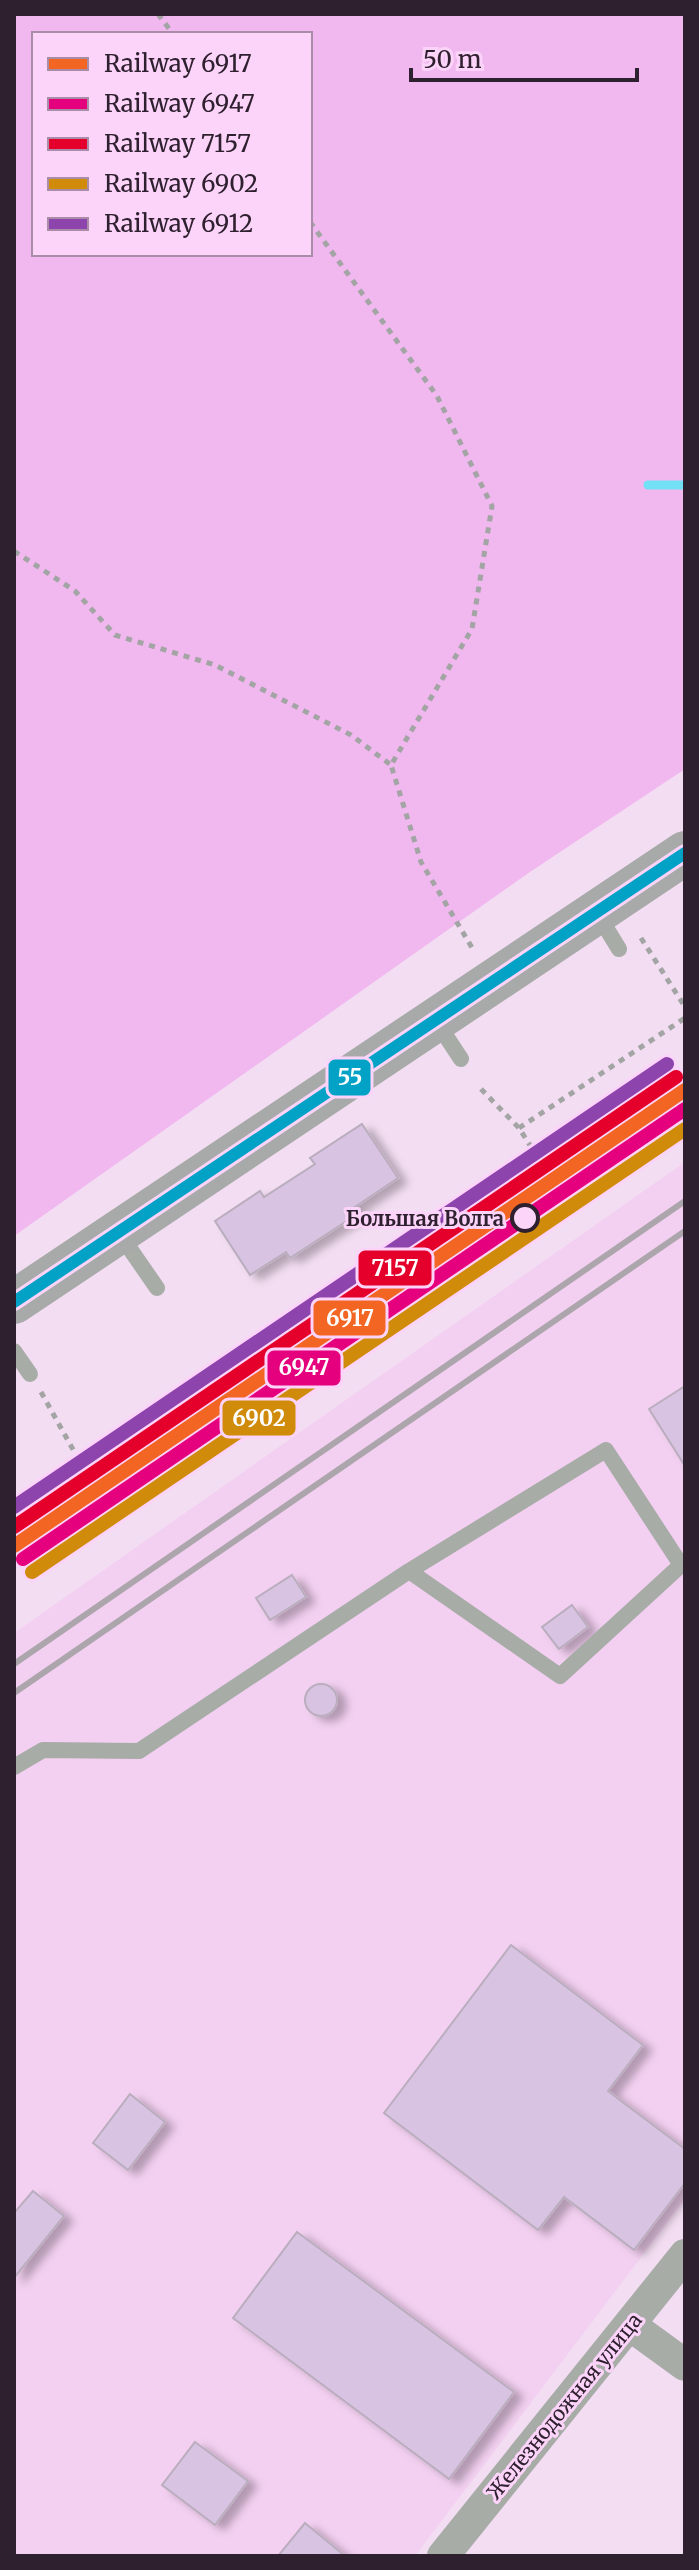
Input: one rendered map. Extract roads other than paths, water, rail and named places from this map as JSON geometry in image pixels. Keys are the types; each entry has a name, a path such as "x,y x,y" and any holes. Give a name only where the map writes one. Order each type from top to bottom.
{"main road":[{"path":"14,1302 685,853"}],"street":[{"name":"Железнодожная улица","path":"443,2556 685,2255"},
{"path":"630,2325 685,2365"}],"lane":[{"path":"596,913 619,949"},
{"path":"436,1020 461,1059"},
{"path":"119,1232 157,1288"},
{"path":"14,1351 30,1374"},
{"path":"14,1767 43,1750 139,1751 409,1571 606,1450 681,1565 560,1676 409,1571"}],"waterway":[{"path":"648,485 685,485"}],"railway":[{"path":"14,1664 685,1201"},
{"path":"14,1693 685,1231"}],"rail line":[{"name":"6912","path":"14,1507 667,1064"},
{"name":"7157","path":"14,1527 676,1077"},
{"name":"6917","path":"14,1546 685,1090"},
{"name":"6947","path":"23,1559 685,1109"},
{"name":"6902","path":"32,1572 685,1129"}],"place":[{"name":"Большая Волга","path":"525,1218"}]}
